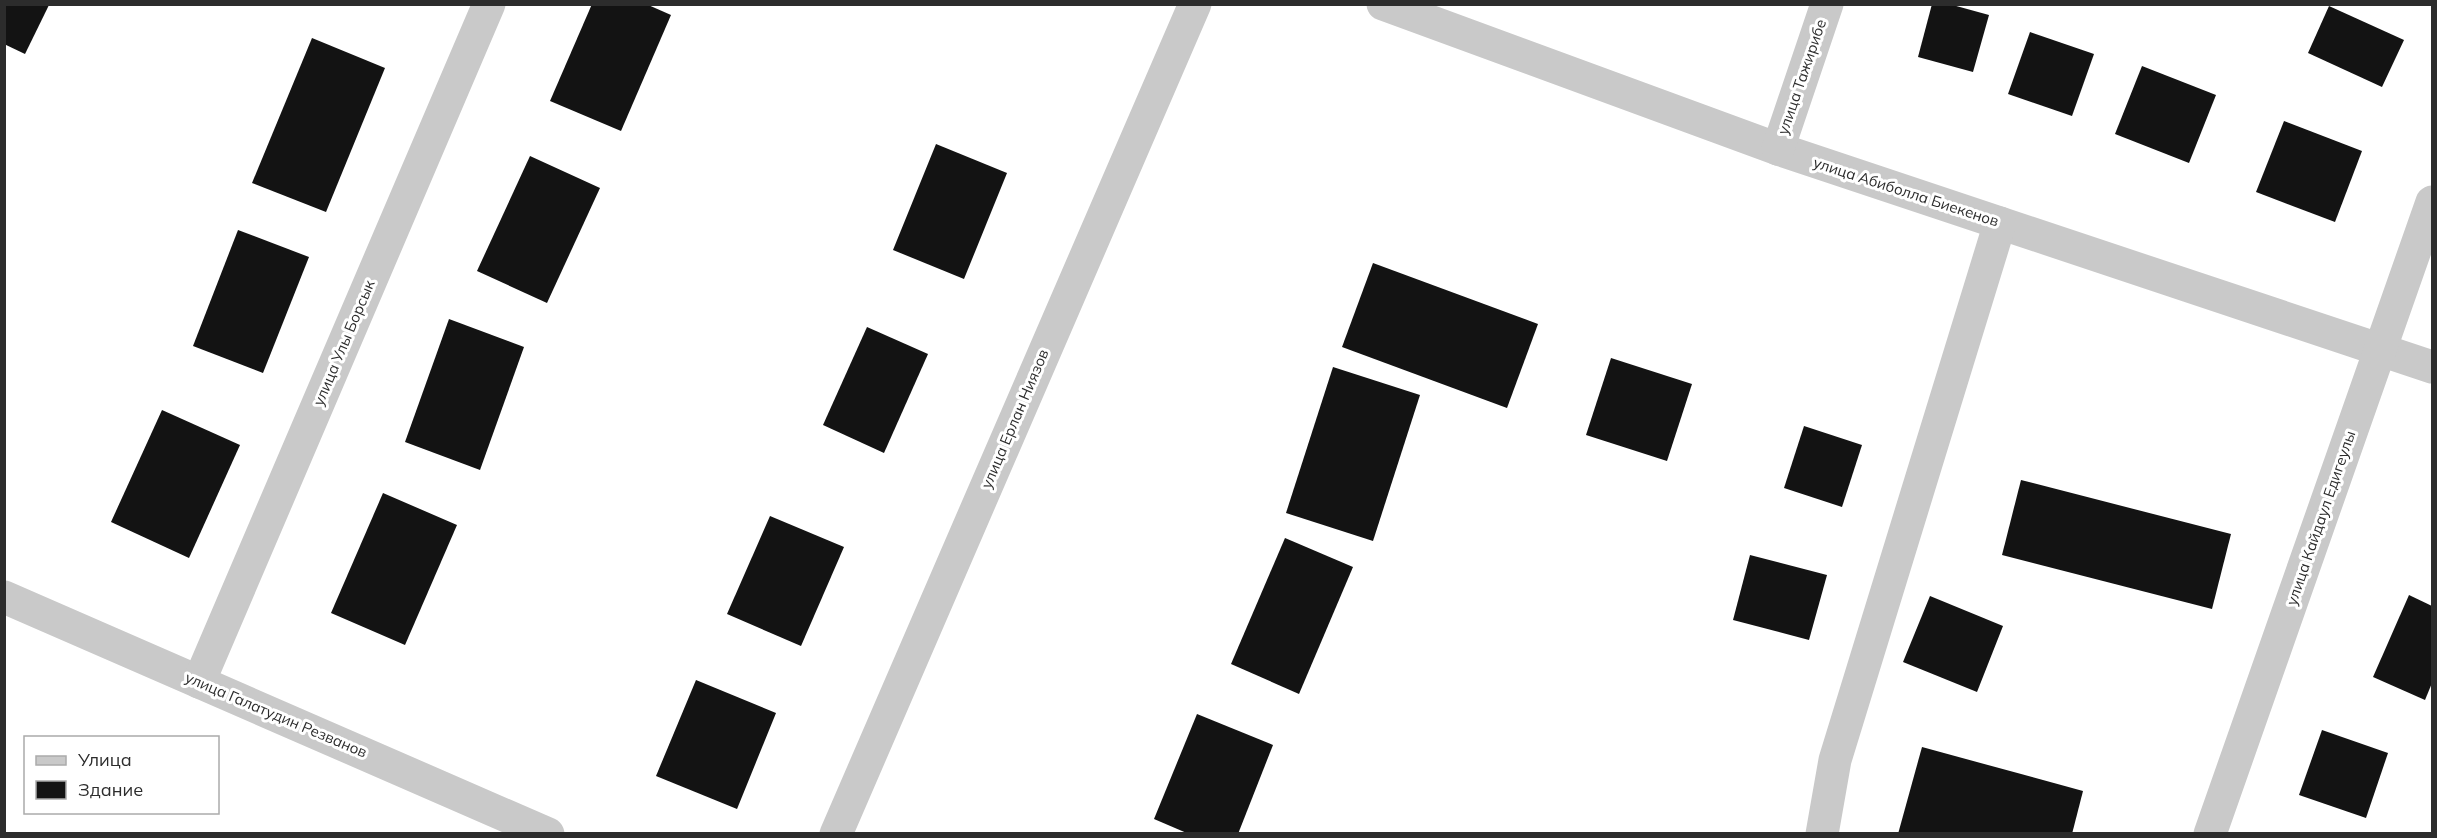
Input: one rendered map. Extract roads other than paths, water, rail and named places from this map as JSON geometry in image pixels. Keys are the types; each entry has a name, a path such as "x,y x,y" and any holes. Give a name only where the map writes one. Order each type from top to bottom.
{"street":[{"name":"улица Улы Борсык","path":"199,682 489,4"},
{"name":"улица Ерлан Ниязов","path":"836,834 1194,4"},
{"name":"улица Абиболла Биекенов","path":"1383,4 1778,149 2433,367"},
{"name":"улица Тажирибе","path":"1778,149 1827,4"},
{"name":"улица Кайдаул Едигеулы","path":"2210,834 2433,202"},
{"path":"1822,834 1835,760 2000,223"},
{"name":"улица Галатудин Резванов","path":"4,597 548,834"}]}
